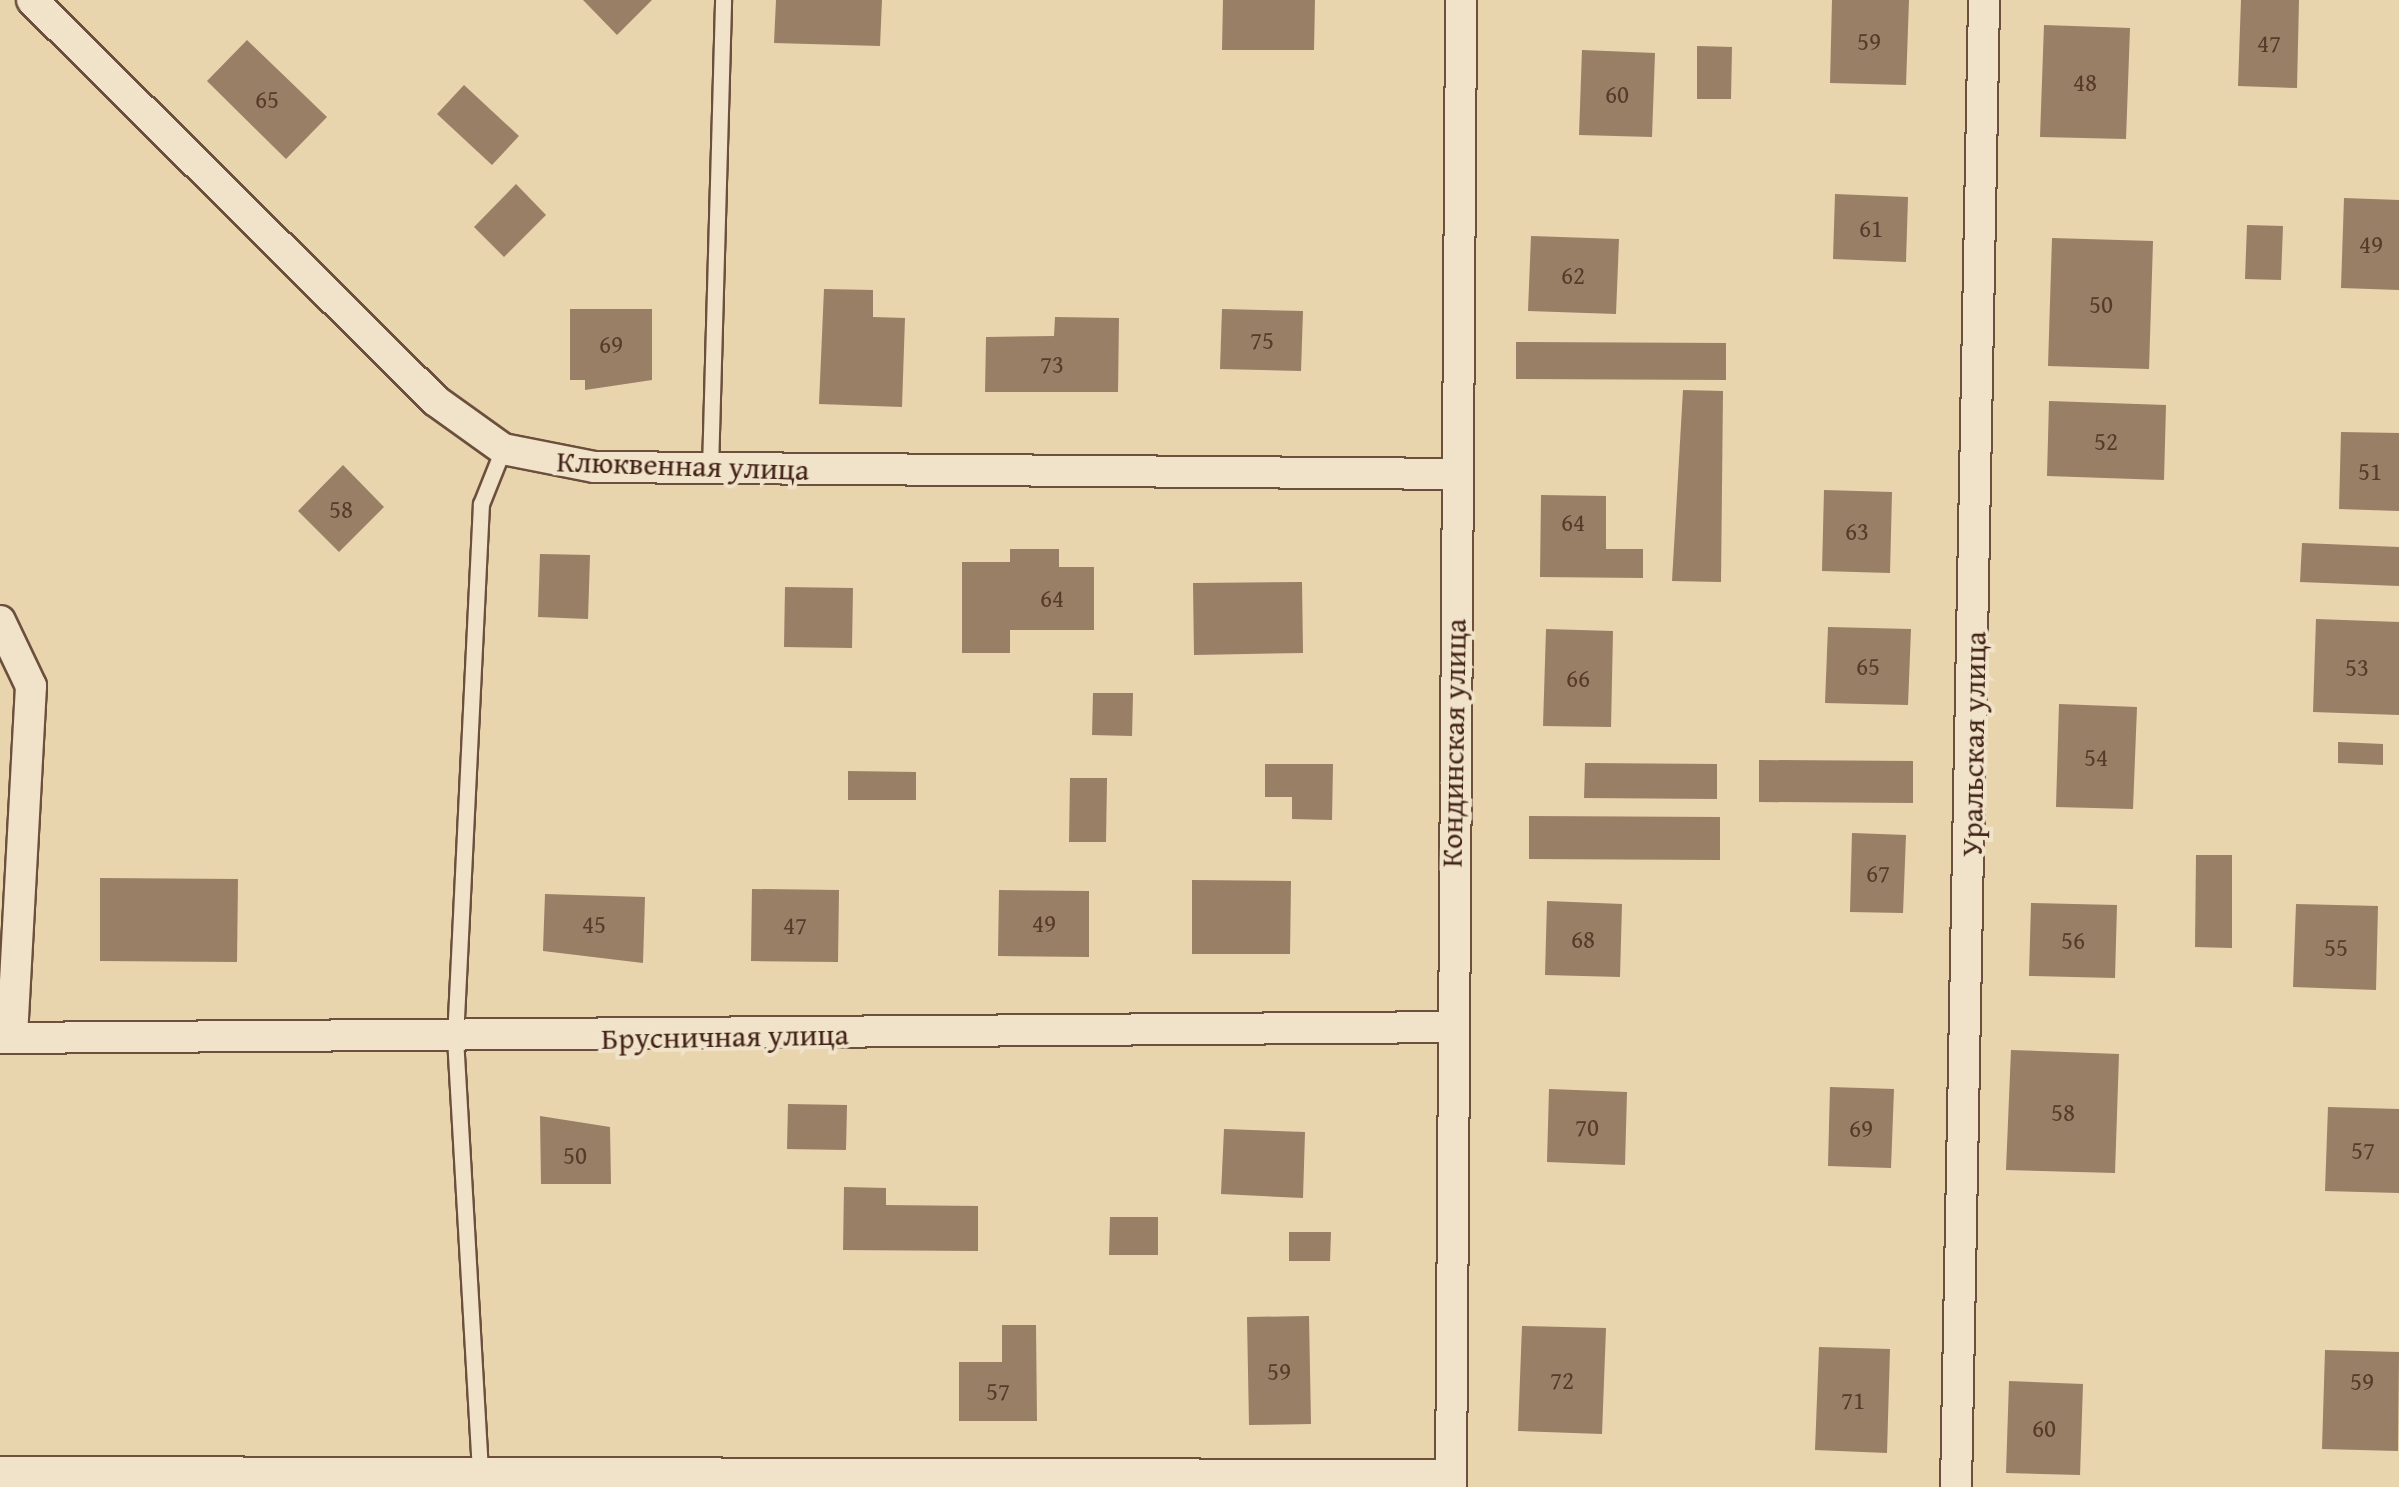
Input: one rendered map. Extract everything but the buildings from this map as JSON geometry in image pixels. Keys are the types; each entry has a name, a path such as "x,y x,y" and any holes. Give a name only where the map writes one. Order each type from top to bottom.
{"street":[{"name":"Клюквенная улица","path":"32,0 436,401 503,449 594,467 1456,474"},
{"name":"Кондинская улица","path":"1451,1481 1449,1027 1461,0"},
{"name":"Уральская улица","path":"1956,1487 1984,0"},
{"path":"0,620 31,686 6,1038"},
{"name":"Брусничная улица","path":"6,1038 455,1039 1449,1027"},
{"path":"0,1472 1451,1481"}],"lane":[{"path":"710,470 723,0"},
{"path":"480,1472 455,1039 481,504 503,449"}]}
